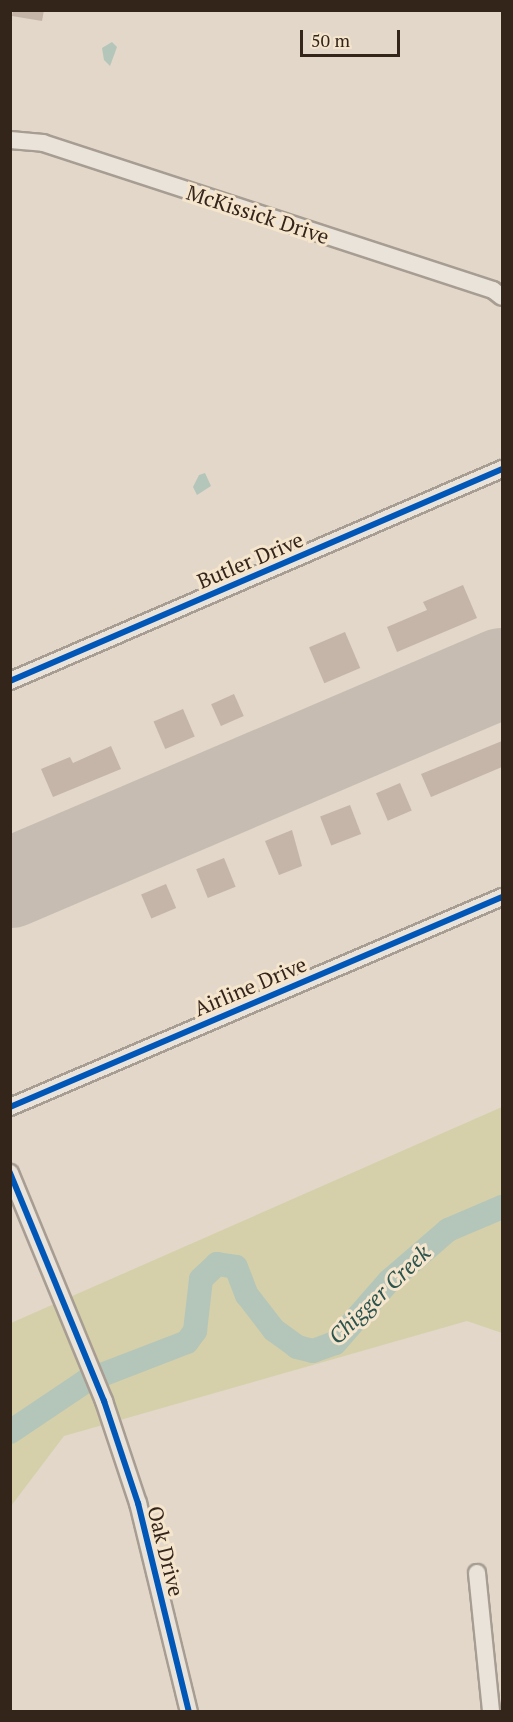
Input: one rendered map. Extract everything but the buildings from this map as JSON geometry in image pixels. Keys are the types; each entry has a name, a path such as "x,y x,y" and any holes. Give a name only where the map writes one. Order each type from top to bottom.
{"street":[{"name":"McKissick Drive","path":"10,140 43,143 493,290 502,297"},
{"name":"Butler Drive","path":"10,681 502,469"},
{"name":"Airline Drive","path":"10,1107 502,897"},
{"name":"Oak Drive","path":"10,1173 87,1354 138,1503 189,1712"},
{"path":"477,1573 491,1712"}],"shaded area":[{"path":"112,42 117,47 110,66 104,60 102,48"},
{"path":"205,473 211,486 197,495 193,487 199,475"},
{"path":"502,1107 502,1333 467,1321 64,1436 11,1506 11,1323"}],"waterway":[{"name":"Chigger Creek","path":"10,1432 86,1381 187,1342 195,1331 201,1279 217,1264 236,1267 247,1295 274,1330 297,1347 313,1351 335,1343 389,1281 448,1230 502,1207"}],"runway":[{"path":"10,883 502,673"}],"cycle path":[{"path":"10,681 502,469"},
{"path":"10,1107 502,897"},
{"path":"10,1173 104,1401 138,1503 189,1712"}]}
